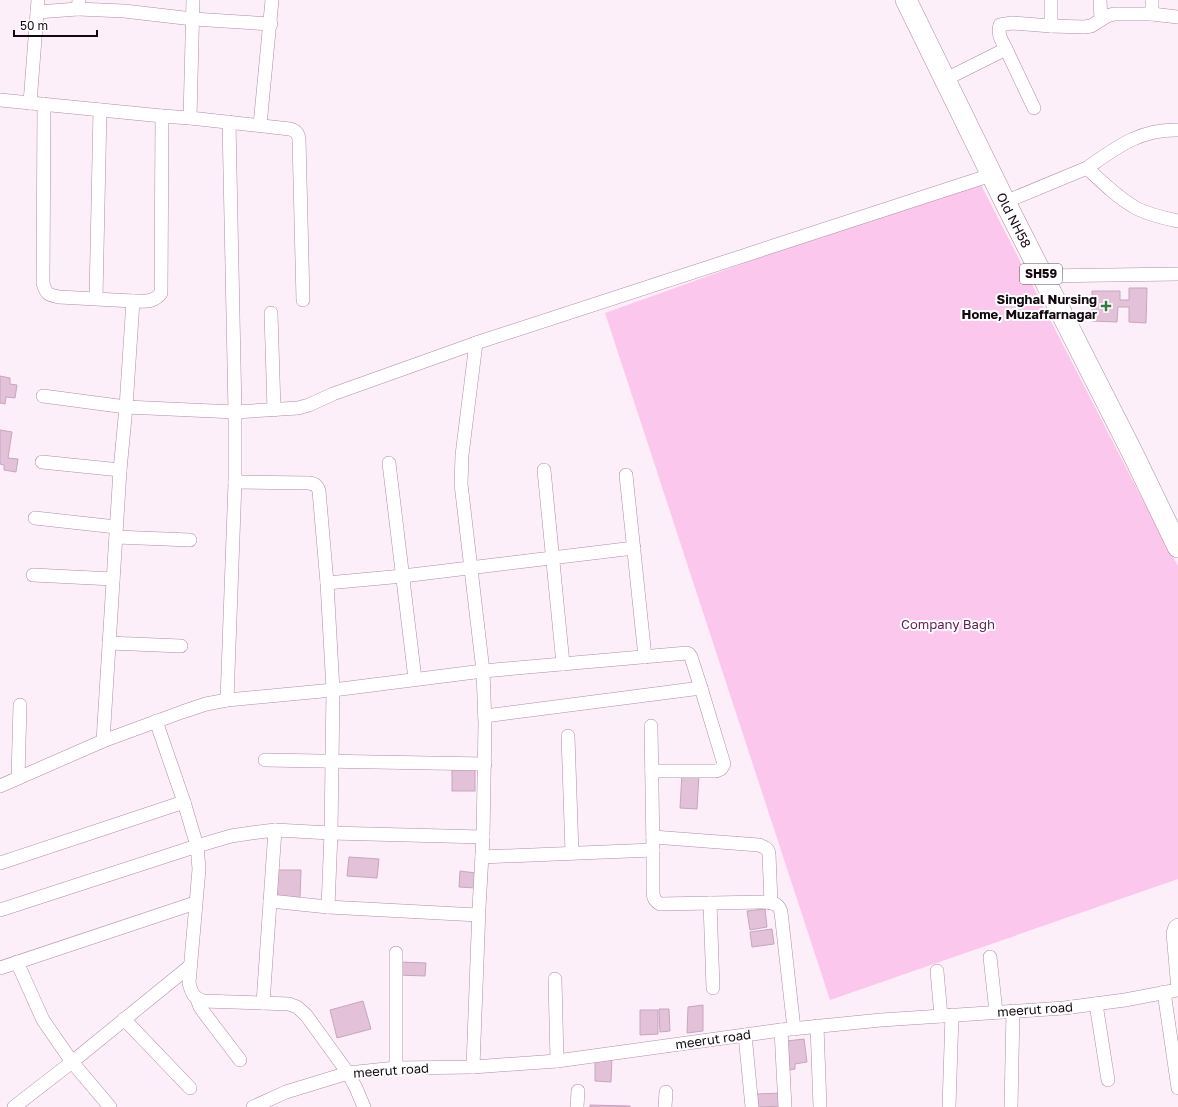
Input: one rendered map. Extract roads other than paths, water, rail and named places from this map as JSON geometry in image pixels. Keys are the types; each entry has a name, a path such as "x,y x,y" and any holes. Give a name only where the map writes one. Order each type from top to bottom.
{"main road":[{"name":"Old NH58","path":"906,0 953,85 1178,547"},
{"name":"Old NH58","path":"915,0 991,174 1009,200"},
{"name":"Old NH58","path":"1047,276 1178,525"}],"street":[{"path":"190,118 193,0"},
{"path":"260,125 271,24 272,0"},
{"path":"1051,0 1051,26"},
{"path":"1100,0 1101,19"},
{"path":"1152,0 1152,14"},
{"path":"30,103 37,6 79,4 124,6 193,19 271,24"},
{"path":"1034,108 999,33 1000,25 1012,23 1084,27 1091,26 1101,19 1114,14 1152,14 1178,18"},
{"path":"953,85 1006,49"},
{"path":"0,100 260,125 295,131 298,134 303,300"},
{"path":"44,104 44,283 45,291 50,296 59,297 151,301 158,298 161,293 162,116"},
{"path":"96,298 100,110"},
{"path":"227,700 235,482 229,122"},
{"path":"1009,200 1087,168 1122,144 1136,137 1152,132 1178,130"},
{"path":"1087,168 1118,195 1136,208 1159,217 1178,221"},
{"path":"43,396 126,407 235,412 298,408 309,405 333,394 476,344 991,174"},
{"path":"1047,276 1178,274"},
{"path":"103,741 120,470 133,301"},
{"path":"271,313 274,410"},
{"path":"473,1067 478,915 483,837 485,716 482,671 461,484 461,470 476,344"},
{"path":"42,462 120,470"},
{"path":"389,463 415,679"},
{"path":"544,470 563,664"},
{"path":"626,475 645,657"},
{"path":"235,482 309,483 315,484 319,491 327,583 333,690 333,761 328,907"},
{"path":"35,518 116,532 190,540"},
{"path":"327,583 403,576 634,548"},
{"path":"33,575 113,579"},
{"path":"109,644 181,646"},
{"path":"0,786 103,741 206,704 227,700 333,690 482,671 682,653 689,654 724,764 716,771 652,771"},
{"path":"485,716 701,688"},
{"path":"18,778 20,705"},
{"path":"156,721 184,802 197,846 199,869 189,984 192,994 197,999 205,1014 240,1060"},
{"path":"651,726 653,894 656,902 660,904 775,903 781,912 794,1029"},
{"path":"568,736 572,853"},
{"path":"265,760 485,764"},
{"path":"0,863 184,802"},
{"path":"0,910 230,836 275,830 483,837"},
{"path":"263,1003 275,830"},
{"path":"482,857 572,853 653,843 759,846 765,847 769,854 771,903"},
{"path":"270,901 328,907 478,915"},
{"path":"0,968 195,903"},
{"path":"710,903 713,988"},
{"path":"1178,925 1173,930 1178,990"},
{"path":"396,953 396,1068"},
{"path":"990,957 996,1012"},
{"path":"17,962 43,1020 72,1062 110,1107"},
{"path":"14,1107 190,966"},
{"path":"937,971 947,1016 950,1107"},
{"path":"555,979 557,1061"},
{"name":"meerut road","path":"253,1107 286,1092 348,1073 396,1068 473,1067 557,1061 745,1034 881,1020 1064,1008 1178,990"},
{"path":"1164,992 1178,1088"},
{"path":"197,999 210,1002 289,1004 302,1010 348,1073 364,1107"},
{"path":"1096,1004 1108,1080"},
{"path":"1011,1107 1013,1011"},
{"path":"124,1020 190,1088"},
{"path":"817,1026 820,1107"},
{"path":"781,1030 785,1107"},
{"path":"745,1034 752,1107"},
{"path":"577,1107 578,1091"},
{"path":"666,1092 666,1107"}],"place":[{"name":"Singhal Nursing Home, Muzaffarnagar","path":"1106,306"}],"park label":[{"name":"Company Bagh","path":"948,624"}]}
